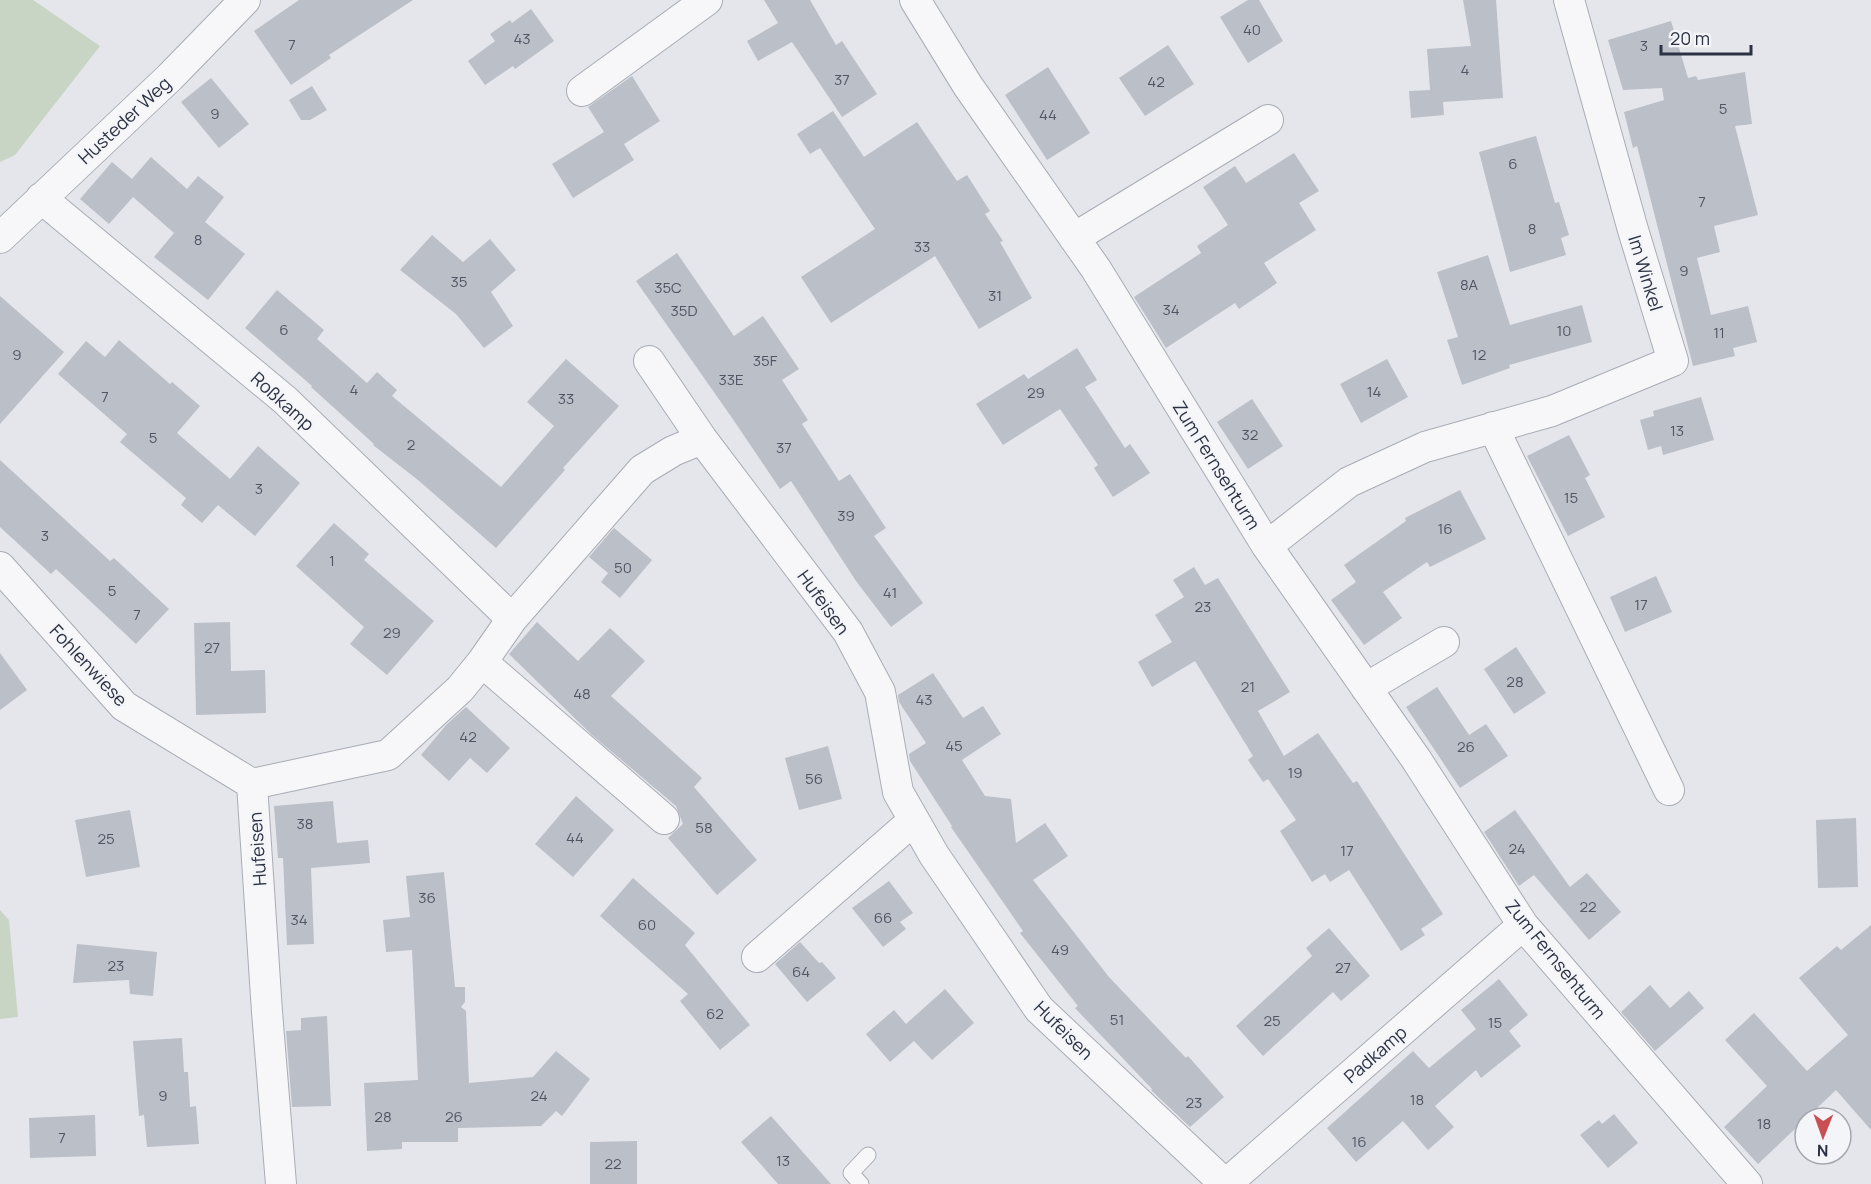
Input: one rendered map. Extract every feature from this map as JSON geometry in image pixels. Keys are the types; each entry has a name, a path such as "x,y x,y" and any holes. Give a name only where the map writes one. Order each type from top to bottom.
{"street":[{"name":"Husteder Weg","path":"0,238 170,77 246,0"},
{"path":"582,91 707,0"},
{"name":"Zum Fernsehturm","path":"915,0 968,86 1096,269 1267,546 1416,759 1523,925 1747,1184"},
{"name":"Im Winkel","path":"1267,546 1349,482 1425,447 1552,411 1673,361 1629,218 1569,0"},
{"path":"1074,238 1268,120"},
{"name":"Roßkamp","path":"41,198 285,400 512,619"},
{"name":"Hufeisen","path":"649,361 702,439 848,632 880,693 898,792 934,855 1039,1009 1226,1184"},
{"path":"1493,428 1669,790"},
{"path":"252,784 388,755 460,689 512,619 642,470 673,451 702,439"},
{"name":"Fohlenwiese","path":"0,567 124,706 252,784"},
{"path":"1366,688 1444,642"},
{"path":"482,662 664,819"},
{"name":"Hufeisen","path":"252,784 281,1184"},
{"path":"756,957 914,820"},
{"name":"Padkamp","path":"1226,1184 1523,925"}],"lane":[{"path":"861,1184 850,1173 868,1155"}],"green space":[{"path":"0,0 33,0 100,46 15,155 0,162"},
{"path":"0,910 9,920 18,1017 0,1019"}],"building":[{"path":"299,0 413,0 329,55 331,58 291,85 254,31"},
{"path":"764,0 810,0 836,45 842,41 877,94 842,117 792,42 758,61 747,41 778,23"},
{"path":"1248,0 1259,0 1283,41 1248,63 1220,17"},
{"path":"1463,0 1496,0 1503,98 1443,102 1444,115 1411,118 1409,91 1430,90 1427,49 1471,46"},
{"path":"531,9 554,41 515,69 513,66 485,85 468,61 495,41 490,34 510,20 512,23"},
{"path":"1671,21 1688,78 1696,76 1698,80 1745,72 1752,124 1735,126 1758,215 1714,226 1720,252 1697,258 1711,315 1748,306 1757,342 1733,348 1735,356 1693,366 1637,146 1633,148 1624,112 1664,100 1662,88 1623,90 1608,40"},
{"path":"1168,45 1194,84 1145,116 1119,78"},
{"path":"1048,67 1090,133 1047,160 1005,95"},
{"path":"632,76 660,121 624,144 634,160 573,198 552,164 604,132 588,107"},
{"path":"211,78 249,124 219,148 181,102"},
{"path":"312,86 327,110 310,120 301,120 289,100"},
{"path":"833,111 864,157 917,122 957,181 967,175 990,211 985,214 1003,241 1000,242 1032,298 979,329 935,256 831,323 801,277 875,229 820,148 810,154 797,134"},
{"path":"1536,136 1555,203 1559,202 1569,235 1561,238 1566,255 1510,272 1479,152"},
{"path":"1294,153 1319,191 1299,203 1316,230 1264,263 1277,283 1239,309 1235,303 1166,348 1134,297 1201,253 1197,246 1228,225 1203,187 1235,166 1246,183"},
{"path":"151,157 187,189 198,176 224,197 205,222 245,254 208,300 154,257 174,233 133,197 109,224 80,199 112,162 132,179"},
{"path":"432,235 463,262 490,239 516,270 491,292 513,326 484,348 456,314 400,270"},
{"path":"677,253 734,336 763,316 799,369 782,380 808,420 802,424 839,481 850,474 886,528 874,536 923,603 891,627 856,581 791,481 780,489 636,281"},
{"path":"1488,255 1510,325 1582,305 1592,342 1509,365 1510,368 1462,385 1447,340 1458,337 1437,272"},
{"path":"277,290 324,330 317,339 367,383 377,372 397,390 392,396 501,487 554,426 527,402 566,359 619,406 496,548 418,480 373,445 312,386 245,328"},
{"path":"0,296 64,352 0,424"},
{"path":"119,340 170,384 172,382 200,406 177,433 230,479 258,446 300,483 255,536 218,505 202,523 181,505 186,498 120,442 127,434 58,374 86,341 105,357"},
{"path":"1077,348 1097,380 1085,387 1125,448 1130,444 1150,473 1113,497 1094,468 1098,465 1060,409 1003,445 976,404 1024,374 1028,379"},
{"path":"1387,359 1408,397 1361,423 1340,384"},
{"path":"1701,397 1714,440 1663,455 1661,446 1648,450 1640,420 1654,416 1653,411"},
{"path":"1252,399 1283,446 1248,469 1217,422"},
{"path":"1569,435 1590,475 1585,478 1605,517 1568,536 1527,456"},
{"path":"0,460 110,561 114,558 169,609 136,644 56,569 51,574 0,527"},
{"path":"1460,490 1486,539 1430,567 1427,562 1383,592 1402,618 1364,645 1331,600 1356,582 1344,565 1406,521 1405,518"},
{"path":"334,523 369,554 364,560 434,621 387,675 350,644 364,627 296,566"},
{"path":"614,528 652,560 620,598 601,582 608,573 589,557"},
{"path":"1194,567 1205,585 1218,578 1290,692 1258,711 1284,756 1318,733 1353,783 1357,781 1443,914 1421,929 1425,935 1401,951 1349,870 1330,882 1325,874 1312,882 1280,831 1296,820 1268,779 1263,782 1248,760 1253,756 1195,661 1152,687 1138,662 1172,642 1155,615 1184,597 1173,580"},
{"path":"1656,576 1672,612 1625,632 1610,597"},
{"path":"230,622 231,671 265,670 266,713 196,715 194,623"},
{"path":"537,622 578,661 610,628 645,661 611,696 702,778 694,787 757,860 717,895 668,838 683,824 676,806 592,735 509,654"},
{"path":"1516,647 1546,693 1514,714 1484,669"},
{"path":"0,653 27,690 0,710"},
{"path":"933,673 963,718 983,706 1001,734 962,760 985,796 1011,799 1016,843 1045,823 1068,856 1033,880 1109,977 1186,1058 1188,1056 1224,1097 1190,1127 1151,1090 1075,1008 1078,1006 1020,933 1023,931 951,827 910,761 909,754 926,743 899,702 898,695"},
{"path":"1437,687 1469,735 1486,724 1508,756 1460,788 1406,707"},
{"path":"466,707 510,748 487,773 470,758 449,781 421,755 447,724"},
{"path":"828,746 842,799 799,810 785,758"},
{"path":"576,796 614,830 573,877 535,844"},
{"path":"333,801 337,843 368,840 370,863 311,868 314,944 287,945 283,858 278,858 274,806"},
{"path":"130,810 140,867 86,877 75,820"},
{"path":"1515,810 1570,887 1587,873 1621,912 1589,940 1534,875 1519,886 1484,832"},
{"path":"1856,818 1858,887 1818,888 1816,820"},
{"path":"444,872 455,987 465,987 465,1002 461,1007 466,1011 469,1083 533,1077 556,1051 590,1079 562,1116 556,1111 541,1126 458,1128 458,1142 402,1142 402,1149 367,1151 364,1083 418,1080 412,950 386,952 383,920 410,917 406,876"},
{"path":"633,878 695,933 685,945 750,1025 720,1050 680,1001 688,994 600,916"},
{"path":"889,881 913,913 900,922 906,929 883,947 852,908"},
{"path":"1871,925 1871,1130 1853,1109 1853,1106 1850,1106 1836,1090 1819,1106 1793,1106 1793,1131 1758,1164 1724,1127 1767,1086 1725,1040 1754,1013 1807,1071 1848,1035 1799,978 1837,946 1841,950"},
{"path":"1329,928 1370,976 1341,1001 1333,992 1263,1056 1236,1026 1312,956 1306,948"},
{"path":"800,942 836,978 807,1002 775,964"},
{"path":"77,944 157,952 153,996 130,994 129,980 73,983"},
{"path":"1499,979 1528,1015 1509,1031 1521,1046 1481,1078 1476,1070 1435,1106 1454,1127 1428,1150 1403,1121 1356,1162 1327,1128 1413,1051 1429,1068 1476,1029 1461,1010"},
{"path":"1650,985 1670,1008 1689,991 1704,1008 1655,1051 1621,1012"},
{"path":"945,989 974,1023 932,1060 914,1041 890,1062 866,1034 894,1010 906,1024"},
{"path":"327,1016 331,1106 292,1107 286,1031 301,1030 301,1018"},
{"path":"182,1038 184,1072 188,1072 190,1107 196,1106 199,1144 147,1147 144,1115 139,1116 133,1041"},
{"path":"1614,1114 1638,1143 1608,1168 1580,1135 1599,1120 1602,1124"},
{"path":"95,1115 96,1156 30,1158 29,1118"},
{"path":"771,1116 831,1184 778,1184 741,1142"},
{"path":"637,1141 637,1184 590,1184 590,1142"}]}
